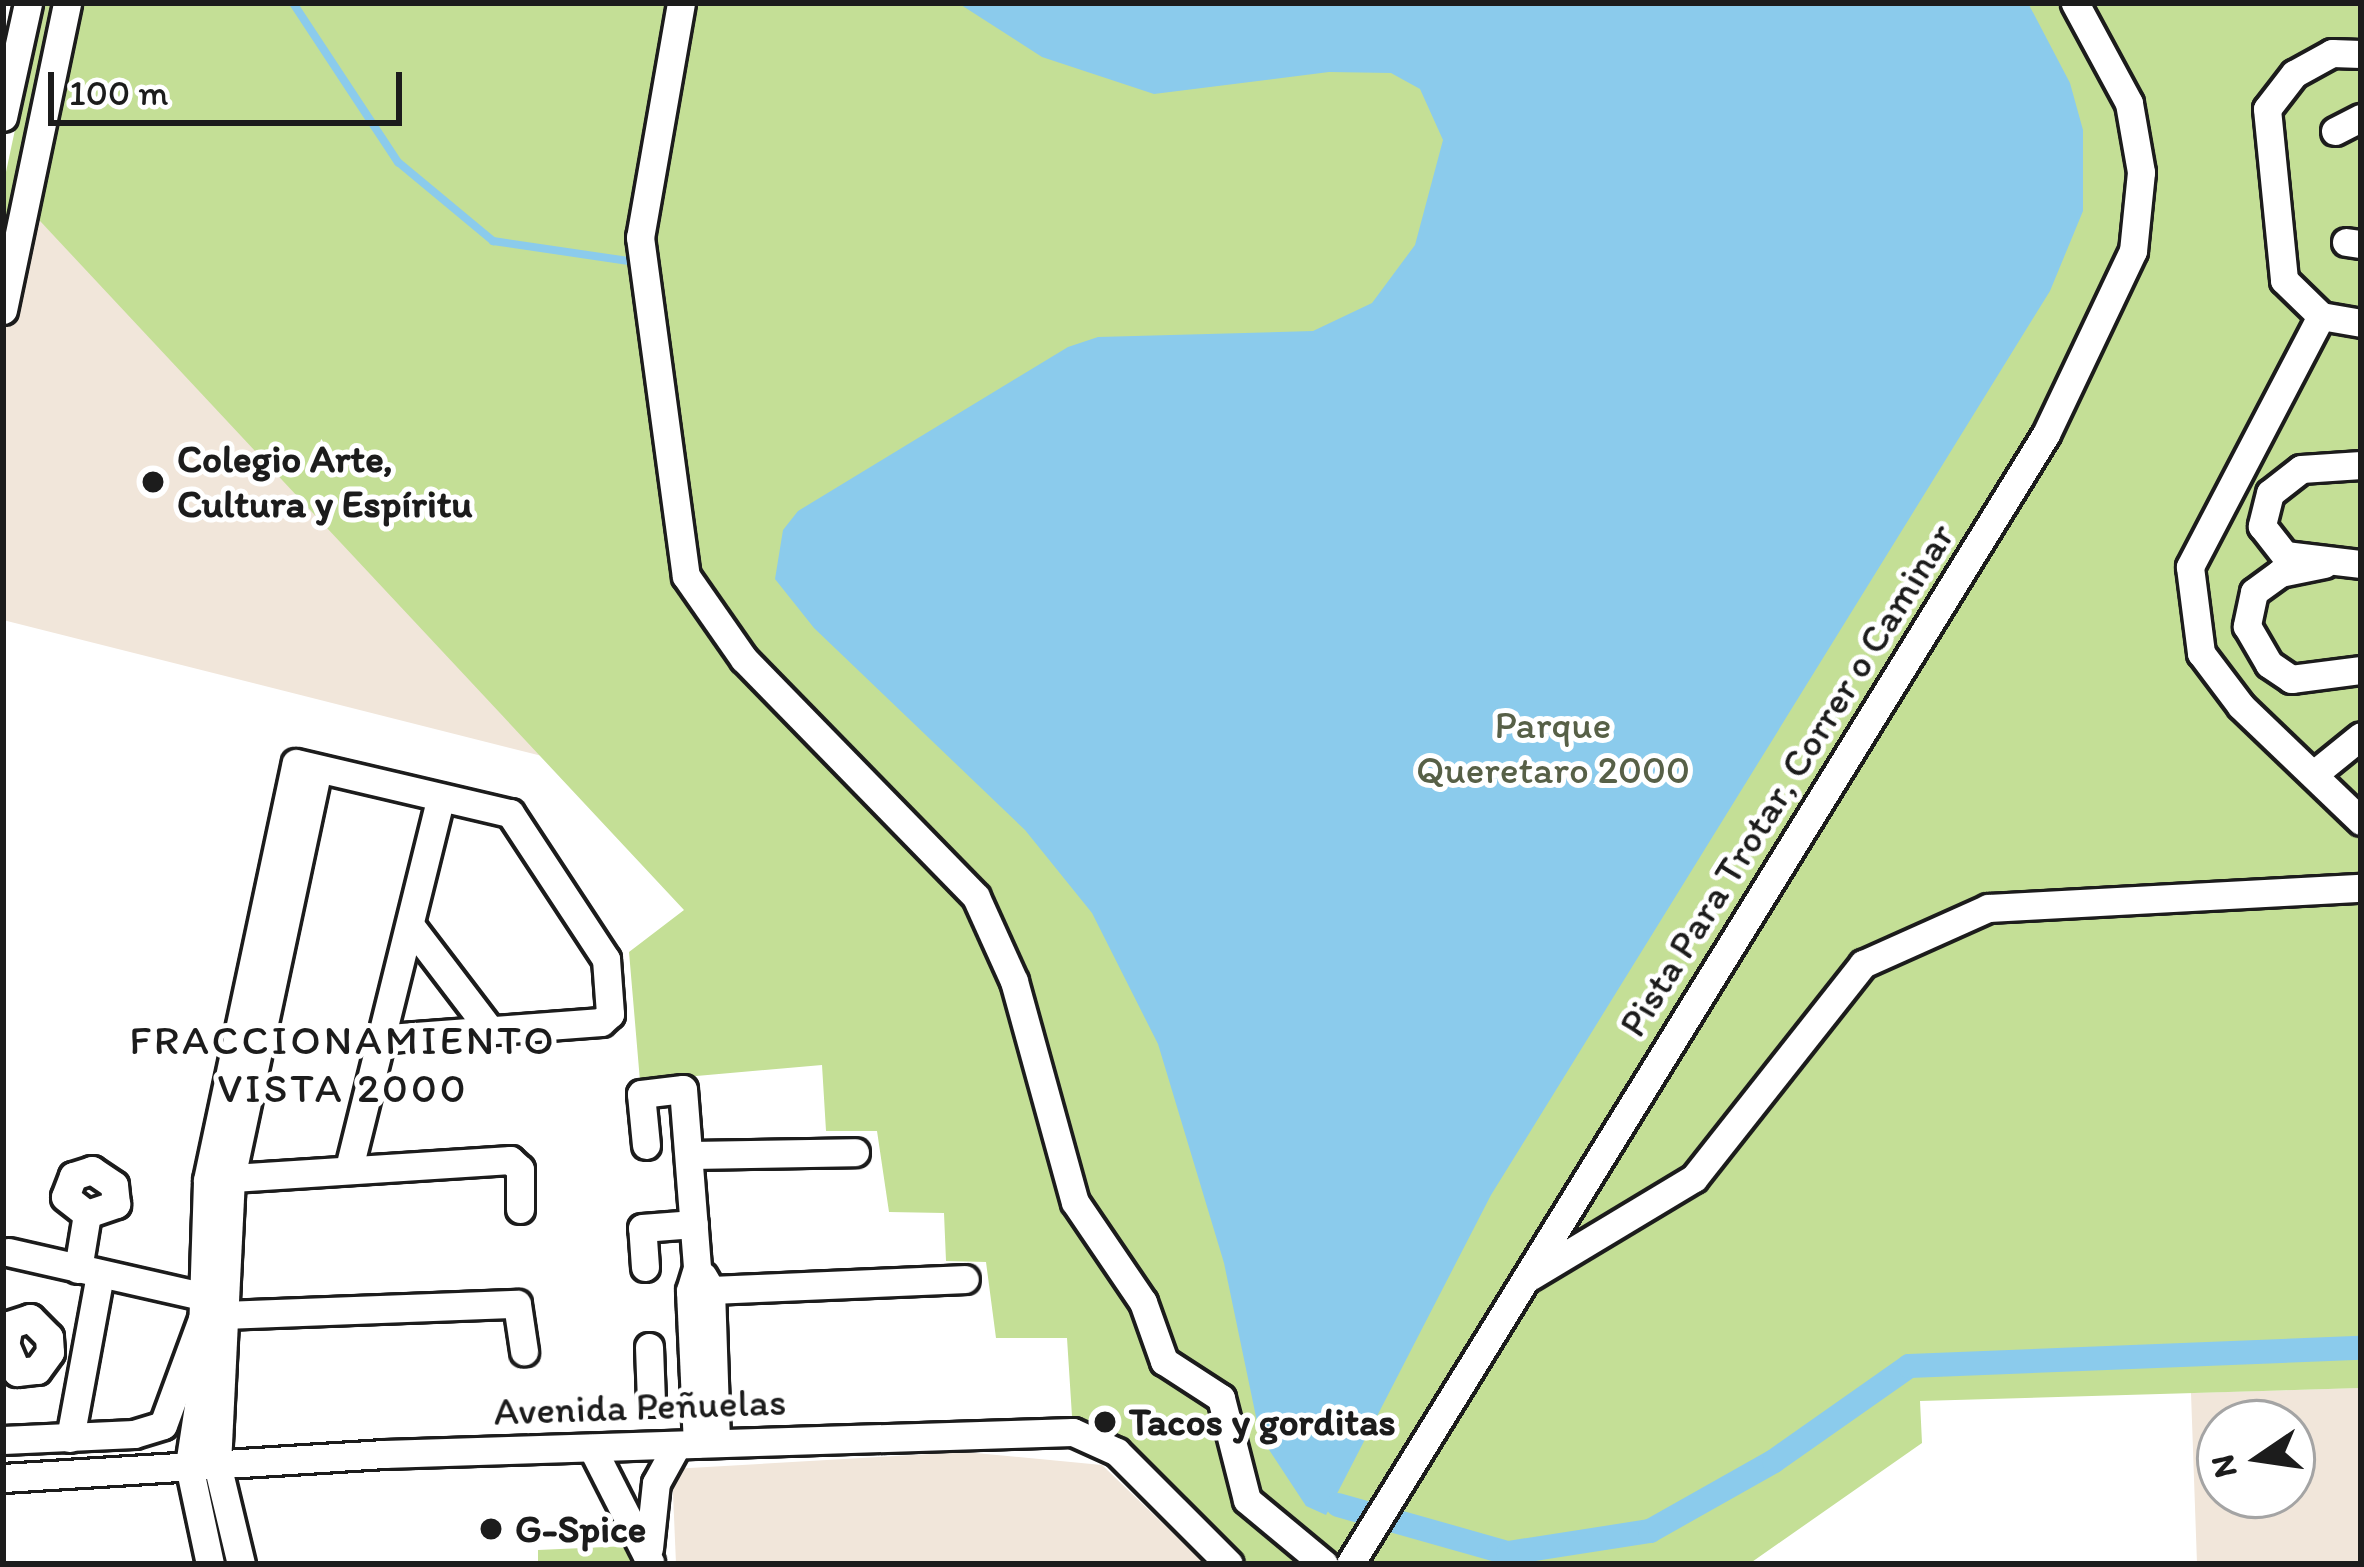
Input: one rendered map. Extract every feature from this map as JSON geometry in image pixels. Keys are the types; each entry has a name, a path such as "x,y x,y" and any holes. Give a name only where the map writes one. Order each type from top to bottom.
{"street":[{"path":"3,117 28,3"},
{"path":"3,310 68,3"},
{"path":"681,3 644,214 644,285 686,576 744,659 976,897 1014,980 1076,1202 1143,1302 1158,1351 1223,1404 1247,1500 1324,1564"},
{"name":"Pista Para Trotar, Correr o Caminar","path":"1350,1564 2046,434 2133,251 2141,172 2129,103 2075,3"},
{"path":"2361,54 2332,53 2294,74 2267,109 2284,280 2321,316 2361,323"},
{"path":"2335,131 2361,118"},
{"path":"2321,316 2189,567 2201,652 2241,706 2361,821"},
{"path":"2324,564 2285,555 2262,526 2270,493 2301,469 2361,465"},
{"path":"2361,564 2324,564 2280,573 2254,592 2247,626 2269,664 2290,680 2361,670"},
{"path":"2314,774 2361,736"},
{"path":"210,1564 203,1464 219,1179 243,1042 306,768 520,819 606,959 608,1019 386,1038"},
{"path":"349,1168 386,1038 440,801"},
{"path":"1523,1280 1694,1178 1864,964 1988,908 2361,888"},
{"path":"413,929 490,1030"},
{"path":"646,1145 641,1094 685,1090 700,1283 697,1444 649,1514 650,1563"},
{"path":"690,1155 855,1152"},
{"path":"219,1179 510,1160 520,1169 520,1209"},
{"path":"70,1438 89,1272 87,1214"},
{"path":"645,1267 642,1217 694,1224"},
{"path":"8,1252 213,1308 518,1304 524,1351"},
{"path":"700,1283 965,1280"},
{"path":"697,1444 693,1357 700,1283"},
{"path":"3,1440 70,1438 163,1424 213,1308"},
{"path":"4,1340 4,1355 17,1372 37,1370 50,1352 83,1351"},
{"path":"651,1402 649,1353 693,1357"},
{"name":"Avenida Peñuelas","path":"3,1478 203,1464 1073,1432 1117,1452 1229,1564"},
{"path":"592,1448 650,1563"},
{"path":"203,1464 242,1564"}],"shaded area":[{"name":"Colegio Arte, Cultura y Espíritu","path":"26,206 558,760 3,620 3,319"},
{"path":"2361,1388 2361,1561 2197,1564 2191,1393"},
{"path":"965,1452 1102,1465 1205,1564 676,1564 672,1469"}],"green space":[{"path":"42,3 55,3 3,239 3,186"},
{"name":"Parque Queretaro 2000","path":"69,3 2361,3 2361,1388 1920,1401 1922,1443 1749,1564 1221,1564 1117,1452 1073,1432 1067,1338 996,1338 986,1262 946,1261 944,1213 889,1212 877,1131 826,1131 822,1065 640,1081 629,952 684,910 26,206"},
{"path":"628,1546 634,1564 538,1564 538,1550"}],"water":[{"path":"958,3 2028,3 2070,83 2083,130 2083,211 2050,291 1491,1195 1326,1515 1306,1506 1260,1436 1224,1263 1158,1044 1092,913 1025,830 814,628 775,579 783,530 798,511 1068,347 1098,337 1313,331 1372,303 1415,245 1443,140 1420,89 1391,73 1329,72 1154,94 1042,57"}],"waterway":[{"path":"293,3 398,162 493,241 635,262"},
{"path":"1338,1505 1508,1553 1650,1531 1774,1461 1909,1366 2361,1348"}],"place":[{"name":"Colegio Arte, Cultura y Espíritu","path":"153,482"},
{"name":"Tacos y gorditas","path":"1105,1422"},
{"name":"G-Spice","path":"491,1529"}],"district":[{"name":"FRACCIONAMIENTO VISTA 2000","path":"343,1064"}]}
